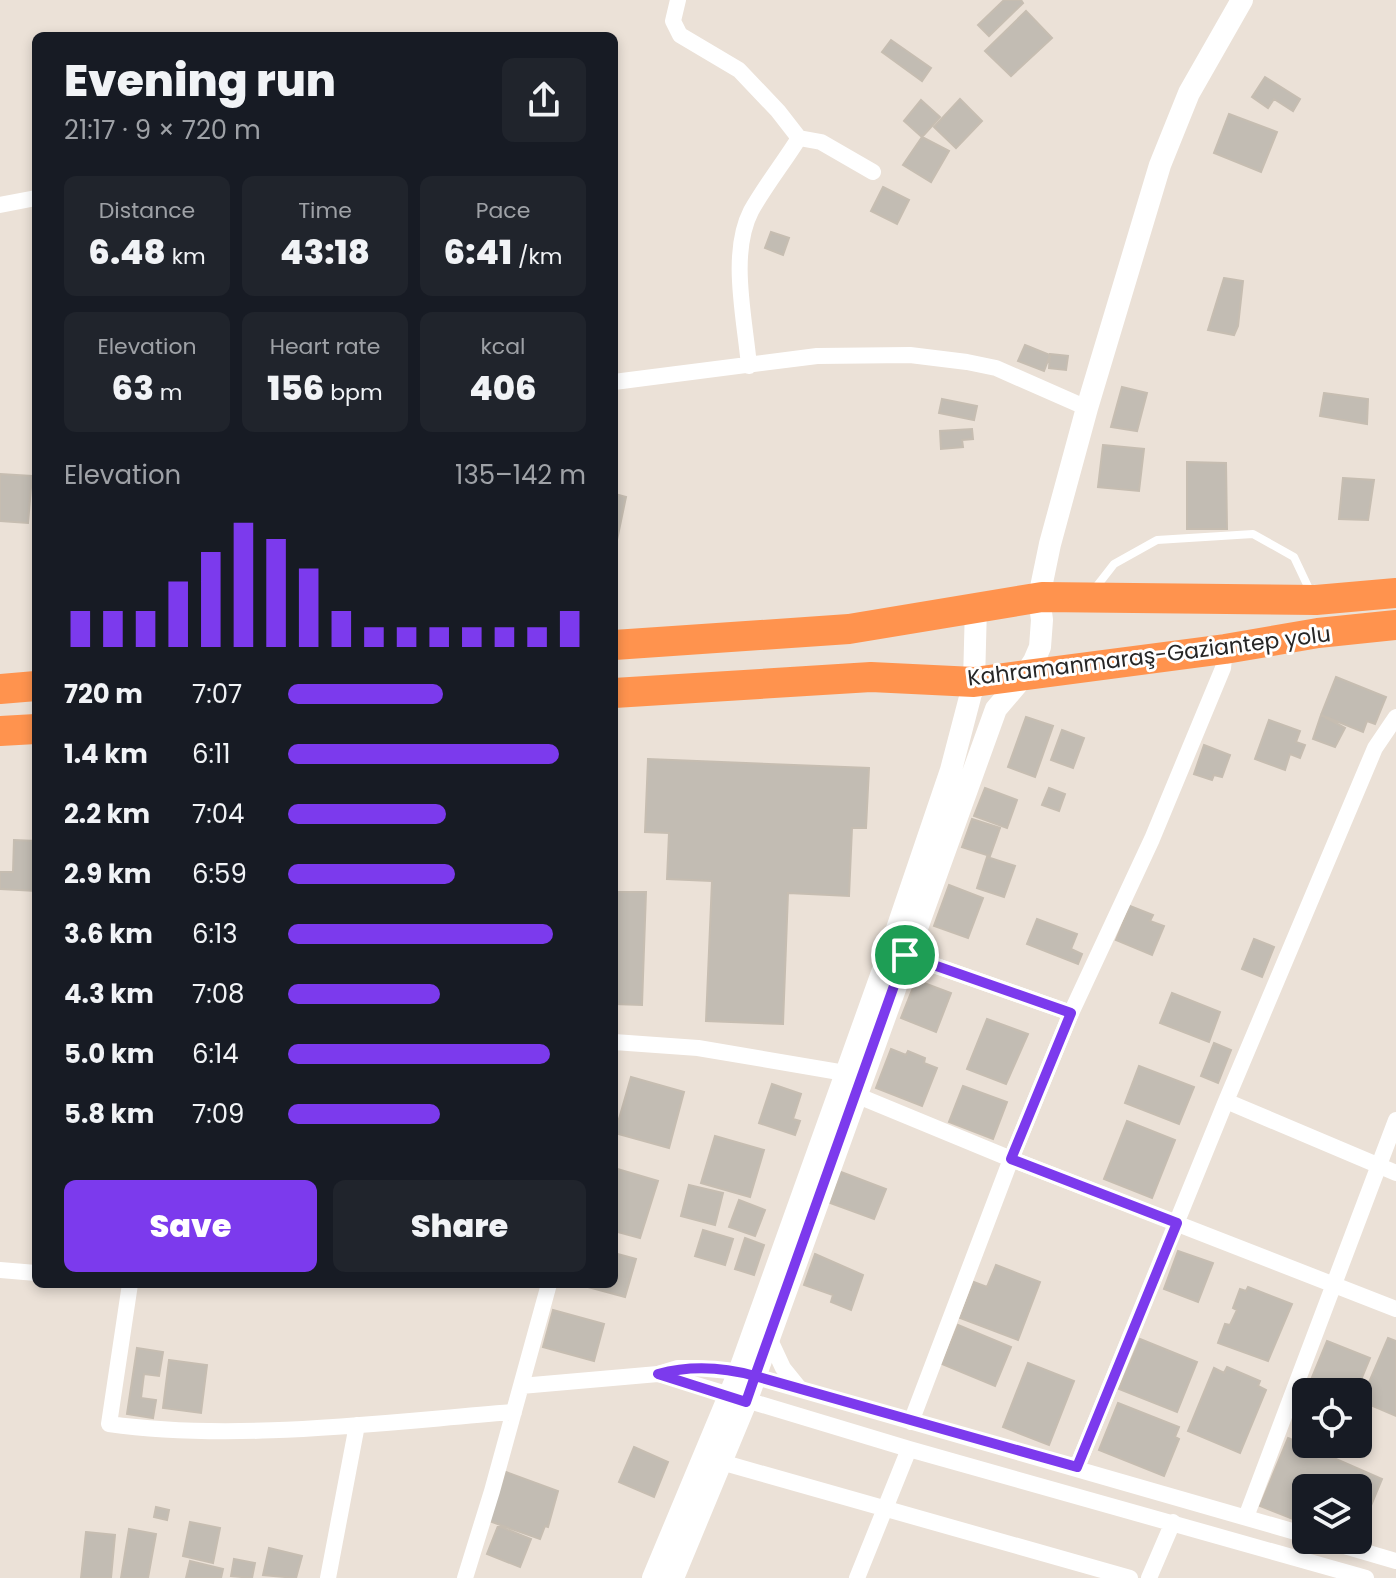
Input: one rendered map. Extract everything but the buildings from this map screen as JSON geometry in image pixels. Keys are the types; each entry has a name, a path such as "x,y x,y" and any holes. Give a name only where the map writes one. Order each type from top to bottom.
{"highway":[{"name":"Kahramanmaraş-Gaziantep yolu","path":"618,693 871,677 974,682 1024,676 1225,649 1316,616 1396,593"},
{"name":"Kahramanmaraş-Gaziantep yolu","path":"618,645 849,629 1039,597 1088,597 1396,625"},
{"path":"0,689 32,686"},
{"path":"0,731 32,729"}],"street":[{"path":"678,0 673,21 680,35 739,70 799,138 821,142 873,172"},
{"path":"673,1578 721,1462 738,1399 845,1073 996,709 1034,661 1042,635 1039,597 1050,544 1160,165 1189,93 1242,0"},
{"path":"749,366 739,254 741,242 751,211 799,138"},
{"path":"0,205 32,199"},
{"path":"618,382 817,356 910,355 996,368 1087,408"},
{"path":"747,1374 769,1338 905,955 912,911 974,682 976,606"},
{"path":"911,1422 1011,1159 1071,1013 1158,825 1223,668 1225,649"},
{"path":"1077,1467 1226,1101 1375,748 1396,717"},
{"path":"905,955 1071,1013"},
{"path":"618,1042 698,1048 845,1073"},
{"path":"856,1095 1396,1309"},
{"path":"1226,1101 1396,1173"},
{"path":"1246,1517 1396,1120"},
{"path":"0,1270 32,1273"},
{"path":"129,1288 109,1424 150,1430 297,1429 514,1412"},
{"path":"465,1578 548,1288"},
{"path":"769,1338 783,1368 800,1389"},
{"path":"521,1386 658,1374 678,1368 747,1374 1292,1531"},
{"path":"658,1374 909,1449 1366,1578"},
{"path":"653,1578 738,1399"},
{"path":"328,1578 357,1425"},
{"path":"857,1578 909,1449"},
{"path":"721,1462 1130,1578"},
{"path":"1149,1578 1173,1522"},
{"path":"1372,1554 1396,1561"}],"lane":[{"path":"1088,597 1114,564 1157,540 1253,534 1294,557 1316,616"}],"route":[{"path":"905,955 755,1376 697,1368 678,1368 658,1374 746,1402 755,1376 1077,1467 1177,1223 1011,1159 1071,1013 905,955"}]}
